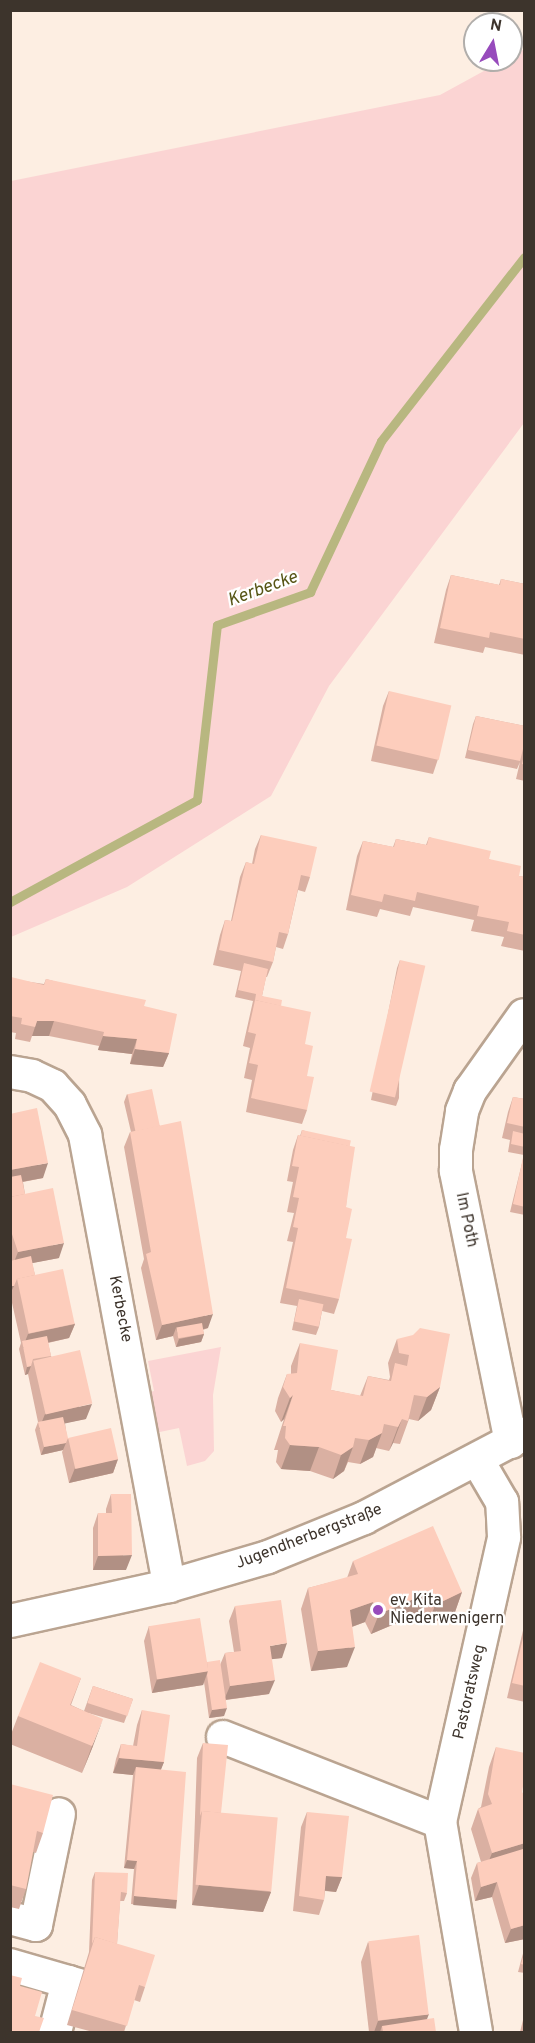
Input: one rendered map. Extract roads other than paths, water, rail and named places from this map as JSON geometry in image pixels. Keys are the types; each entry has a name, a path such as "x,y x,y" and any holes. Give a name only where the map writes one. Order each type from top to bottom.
{"street":[{"name":"Im Poth","path":"518,1438 456,1171 456,1150 462,1111 470,1091 525,1015"},
{"name":"Kerbecke","path":"10,1072 33,1076 53,1086 70,1105 85,1135 169,1586"},
{"name":"Jugendherbergstraße","path":"10,1621 169,1586 268,1557 342,1527 478,1461 518,1438"},
{"name":"Pastoratsweg","path":"476,2032 441,1822 504,1537 502,1503 478,1461"},
{"path":"223,1737 441,1822"},
{"path":"10,1918 36,1925 59,1814"},
{"path":"10,1965 74,1984 55,2032"}],"waterway":[{"name":"Kerbecke","path":"10,902 197,800 217,625 310,592 381,441 524,257"}],"place":[{"name":"ev. Kita Niederwenigern","path":"378,1610"}]}
